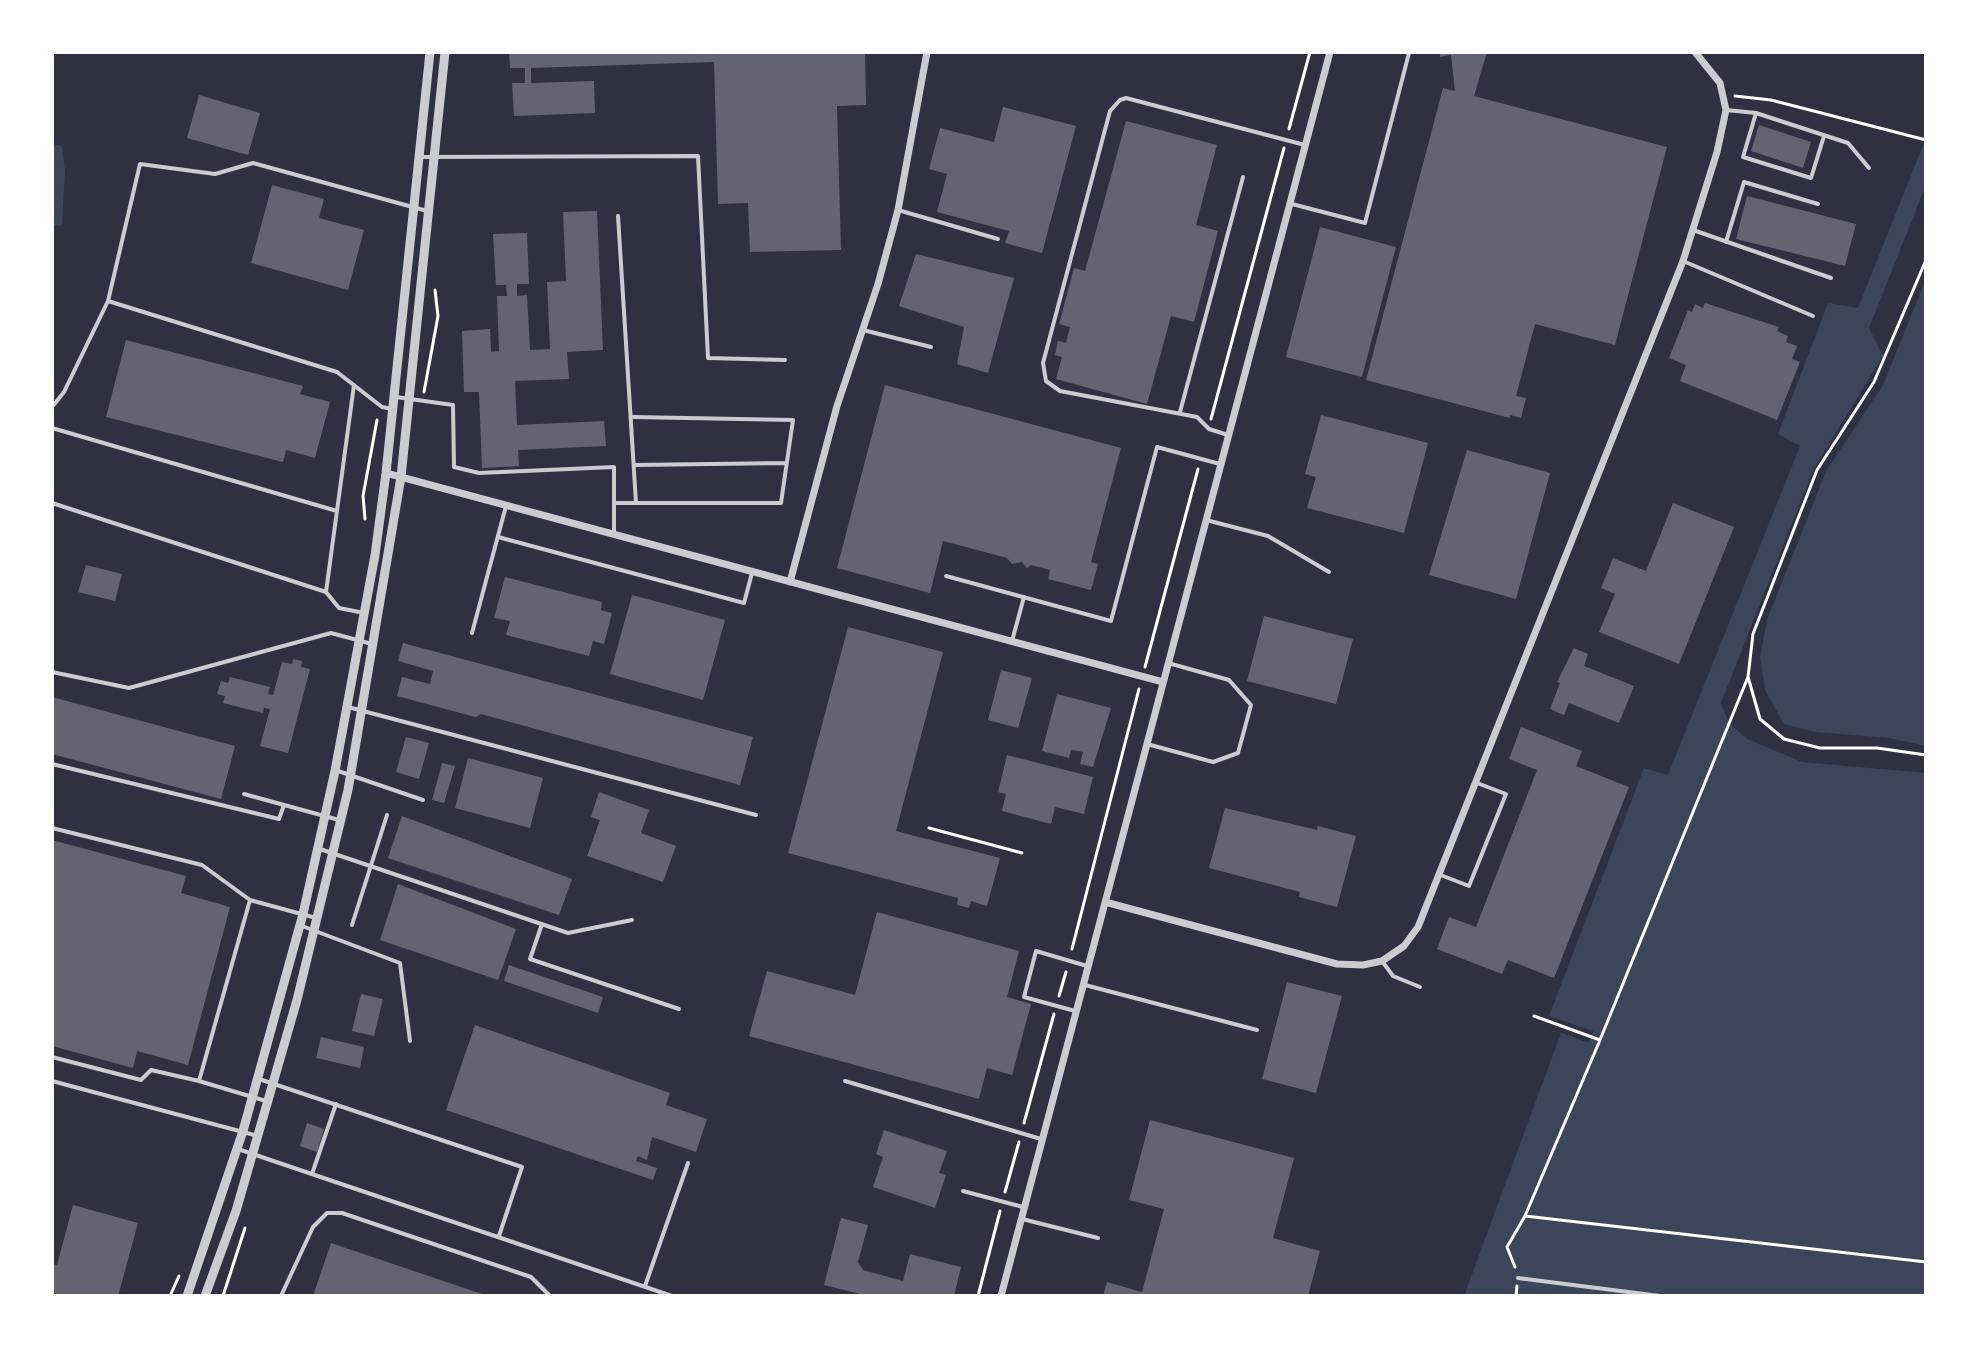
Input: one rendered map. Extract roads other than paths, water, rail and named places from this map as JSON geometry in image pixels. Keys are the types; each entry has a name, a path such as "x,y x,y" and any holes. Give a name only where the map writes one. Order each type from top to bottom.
{"street":[{"path":"187,1296 253,1097 303,914 335,771 386,473 430,52"},
{"path":"205,1296 268,1101 319,919 351,776 411,400 445,52"},
{"path":"790,582 860,330 878,284 898,210 927,52"},
{"path":"1001,1296 1330,52"},
{"path":"1105,902 1325,962 1363,965 1382,961 1404,946 1418,927 1683,261 1717,152 1726,110 1720,83 1695,52"},
{"path":"386,473 1163,682"}],"lane":[{"path":"1289,203 1365,223 1409,53"},
{"path":"1228,435 1209,429 1197,417 1060,391 1046,381 1043,372 1110,111 1126,98 1305,145"},
{"path":"1726,110 1756,113 1848,143 1869,168"},
{"path":"1756,113 1743,157 1811,178 1824,136"},
{"path":"420,157 698,156 708,358 785,360"},
{"path":"52,407 64,392 108,301 140,164 215,174 253,163 430,211"},
{"path":"1180,412 1243,177"},
{"path":"1726,242 1744,182 1818,204"},
{"path":"898,210 998,239"},
{"path":"618,216 636,503"},
{"path":"1692,230 1831,278"},
{"path":"1683,261 1813,316"},
{"path":"108,301 337,372 382,407 394,409"},
{"path":"860,330 931,347"},
{"path":"326,592 354,385"},
{"path":"396,397 453,405 454,467 479,473 614,467 614,535"},
{"path":"614,503 781,503 793,420 633,417"},
{"path":"52,428 337,511"},
{"path":"946,576 1111,621 1157,447 1220,464"},
{"path":"634,465 786,463"},
{"path":"52,503 326,592 339,608 364,613"},
{"path":"472,633 506,506"},
{"path":"1206,520 1268,536 1329,572"},
{"path":"498,537 744,603 752,572"},
{"path":"1012,641 1024,597"},
{"path":"52,672 129,688 331,633 374,645"},
{"path":"1147,744 1213,762 1238,753 1251,705 1229,680 1168,663"},
{"path":"347,706 756,815"},
{"path":"52,764 279,819 284,805"},
{"path":"335,771 423,800"},
{"path":"1438,874 1469,886 1506,794 1475,782"},
{"path":"244,794 341,821"},
{"path":"352,925 387,815"},
{"path":"52,828 202,865 250,900 319,919"},
{"path":"318,849 568,933 632,920"},
{"path":"199,1081 250,900"},
{"path":"542,924 530,959 679,1009"},
{"path":"299,925 400,963 410,1041"},
{"path":"1075,1011 1024,997 1036,951 1087,966"},
{"path":"1382,961 1393,976 1420,987"},
{"path":"1082,984 1257,1030"},
{"path":"52,1057 141,1080 151,1070 268,1101"},
{"path":"258,1078 522,1167 499,1236"},
{"path":"52,1081 258,1136"},
{"path":"845,1081 1041,1139"},
{"path":"312,1174 336,1104"},
{"path":"238,1149 672,1296"},
{"path":"645,1286 688,1163"},
{"path":"963,1191 1023,1207"},
{"path":"281,1296 313,1227 327,1213 342,1213 531,1277 550,1296"},
{"path":"1020,1219 1098,1238"},
{"path":"1518,1278 1660,1296"}]}
